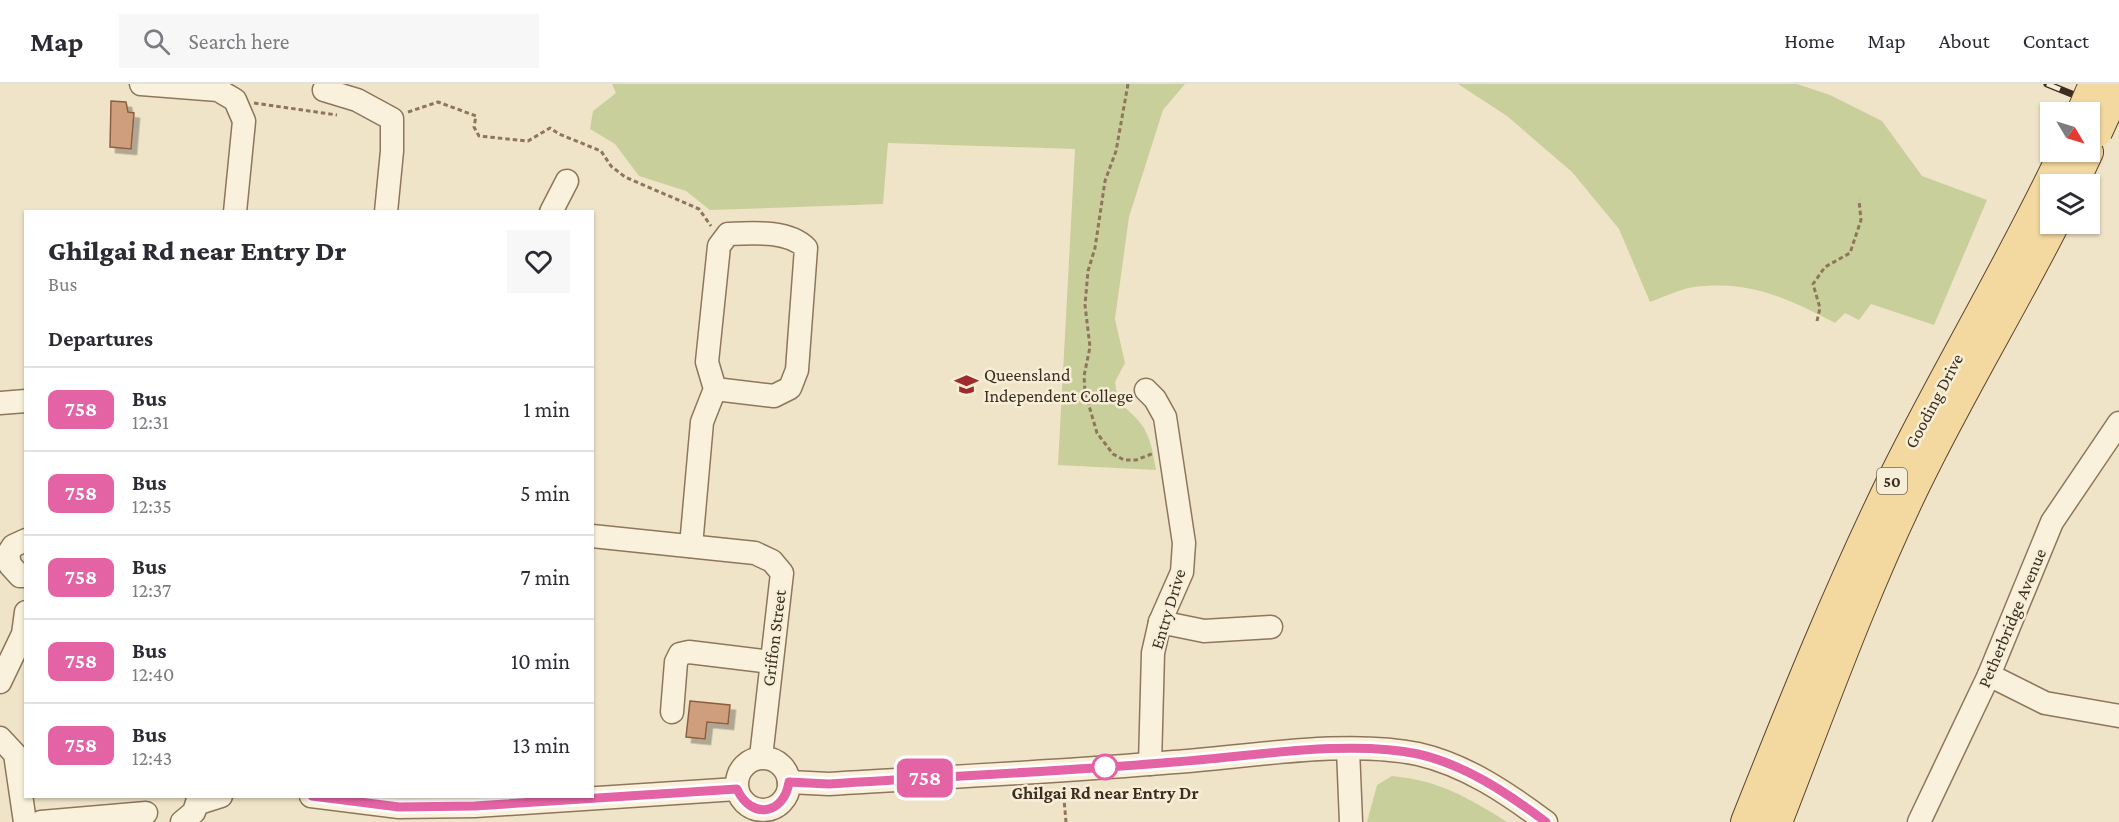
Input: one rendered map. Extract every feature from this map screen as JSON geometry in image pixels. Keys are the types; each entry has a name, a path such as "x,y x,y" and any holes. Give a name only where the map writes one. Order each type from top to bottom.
{"main road":[{"path":"2092,102 2094,84"},
{"path":"2100,116 2118,84"},
{"name":"Gooding Drive","path":"1746,822 1861,544 1914,438 2003,275 2059,162"},
{"name":"Gooding Drive","path":"1777,822 1853,624 1900,516 1944,427 2049,234"}],"street":[{"path":"141,84 218,90 235,100 244,121 235,210"},
{"path":"324,90 357,100 392,119 392,151 386,210"},
{"path":"551,210 567,181"},
{"path":"691,546 702,422 715,389 707,362 719,246 728,234 762,233 798,240 806,248 797,370 790,388 774,396 715,389"},
{"name":"Entry Drive","path":"1146,390 1155,399 1165,417 1184,543 1182,572 1160,622 1153,653 1150,764"},
{"path":"0,403 24,401"},
{"name":"Petherbridge Avenue","path":"1919,822 1989,675 2052,522 2119,423"},
{"name":"Griffon Street","path":"594,536 755,553 772,561 782,573 761,758"},
{"path":"11,550 10,565 20,576 24,576"},
{"path":"1160,622 1204,631 1271,627"},
{"path":"0,682 14,655 24,627"},
{"path":"672,712 676,662 680,654 689,652 771,662"},
{"path":"1989,675 2045,703 2119,716"},
{"path":"0,738 15,754 25,822"},
{"path":"1348,749 1351,822"},
{"path":"789,782 829,784 1348,749 1401,751 1453,766 1497,788 1546,822"},
{"path":"761,758 769,758 782,765 789,782 788,792 780,804 761,816 748,805 737,789 737,780 742,767 761,758"},
{"path":"327,798 399,807 475,806 737,789"},
{"path":"96,815 123,798"},
{"path":"182,822 194,812 199,800"},
{"path":"41,822 148,811"}],"path":[{"path":"1128,84 1116,152 1105,181 1095,248 1088,271 1085,305 1090,347 1084,376 1085,392 1097,433 1113,454 1124,460 1136,460 1169,447"},
{"path":"235,100 344,116"},
{"path":"392,119 438,102 476,116 474,128 479,136 528,141 550,128 601,151 611,166 625,177 699,209 709,225 726,236"},
{"path":"1817,321 1820,308 1813,284 1826,267 1850,253 1861,220 1859,200"},
{"path":"1062,770 1066,822"}],"green space":[{"path":"612,84 1185,84 1163,110 1129,217 1115,319 1125,363 1115,382 1118,402 1135,417 1146,431 1152,447 1156,470 1058,465 1075,149 888,143 883,204 710,210 686,191 639,176 615,144 590,129 593,111 616,93"},
{"path":"1458,84 1797,84 1830,95 1882,121 1922,176 1987,200 1934,325 1871,304 1859,320 1845,313 1835,323 1768,293 1733,286 1694,287 1650,302 1619,229 1572,172 1507,116"},
{"path":"1392,776 1439,786 1479,805 1507,822 1367,822 1377,785"}],"building":[{"path":"111,101 126,102 128,112 134,113 131,149 110,147"},
{"path":"690,701 730,705 728,724 707,722 705,739 686,737"}],"railway":[{"path":"2047,84 2119,113"}],"bus line":[{"name":"758","path":"328,798 399,807 475,806 737,789 741,798 748,805 762,810 780,804 788,792 789,782 829,784 1331,750 1388,749 1421,755 1470,773 1506,794 1546,822"}],"place":[{"name":"Queensland Independent College","path":"966,385"},
{"name":"Ghilgai Rd near Entry Dr","path":"1105,767"}]}
